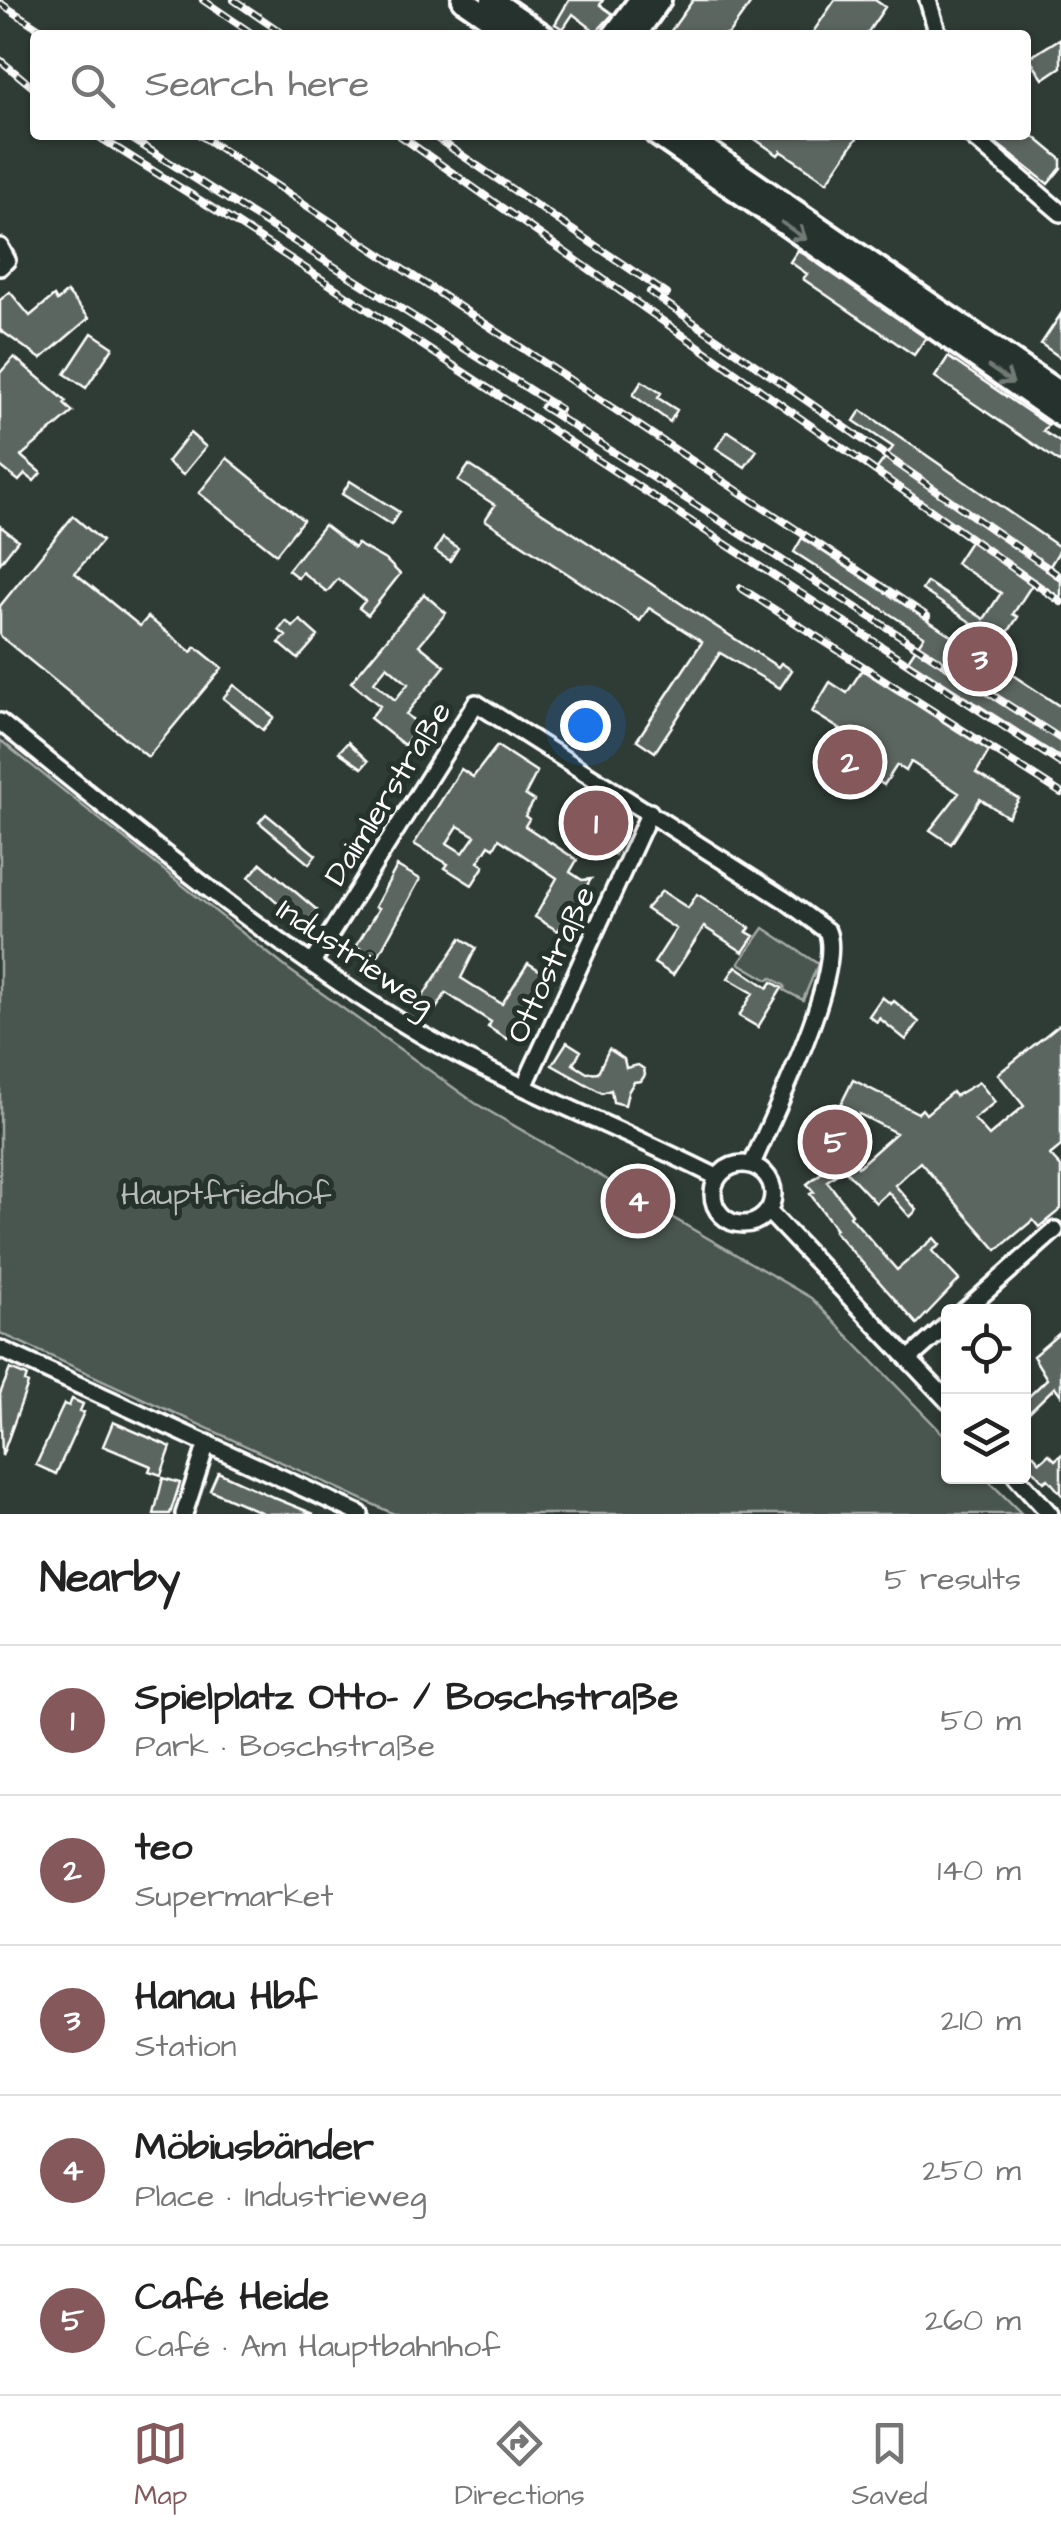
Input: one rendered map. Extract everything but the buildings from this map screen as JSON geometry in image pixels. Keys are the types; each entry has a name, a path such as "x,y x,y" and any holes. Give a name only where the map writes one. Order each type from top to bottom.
{"main road":[{"path":"463,0 507,30"},
{"path":"492,0 536,30"},
{"path":"618,30 640,0"},
{"path":"639,30 660,0"},
{"path":"665,140 947,327 1061,394"},
{"path":"692,140 947,327 1061,416"}],"street":[{"path":"928,0 937,30"},
{"path":"976,140 1061,213"},
{"path":"0,248 7,260 0,268"},
{"name":"Daimlerstraße","path":"312,964 476,703 650,812"},
{"name":"Industrieweg","path":"0,722 202,885 312,964 426,1036 718,1177"},
{"path":"650,812 786,900 822,925 830,936 832,954 824,986 752,1164"},
{"name":"Ottostraße","path":"524,1085 650,812"},
{"path":"752,1164 767,1174 772,1184 774,1195 768,1211 756,1221 744,1224 724,1218 712,1197 718,1177 728,1167 752,1164"},
{"path":"768,1211 942,1394"},
{"path":"971,1304 1055,1230"},
{"path":"910,1358 941,1330"},
{"path":"0,1349 360,1514"},
{"path":"184,1514 206,1443"},
{"path":"1023,1484 1050,1514"}],"green space":[{"name":"Hauptfriedhof","path":"0,740 288,969 475,1103 811,1298 941,1432 941,1484 992,1484 1022,1514 394,1514 0,1333"},
{"path":"586,791 621,815 624,830 615,855 565,824"},
{"path":"764,928 818,964 803,1000 772,978 768,980 739,963"}],"railway":[{"path":"203,0 247,30"},
{"path":"234,0 278,30"},
{"path":"0,3 41,30"},
{"path":"0,60 30,85"},
{"path":"104,140 1061,764"},
{"path":"134,140 560,409"},
{"path":"208,140 927,616"},
{"path":"406,140 1061,602"},
{"path":"439,140 667,294"},
{"path":"650,292 1061,577"},
{"path":"543,407 1061,739"},
{"path":"741,588 1061,793"}],"place":[{"name":"Hanau Hbf","path":"980,659"},
{"name":"teo","path":"850,762"},
{"name":"Spielplatz Otto- / Boschstraße","path":"596,823"},
{"name":"Café Heide","path":"835,1142"},
{"name":"Möbiusbänder","path":"638,1201"}]}
